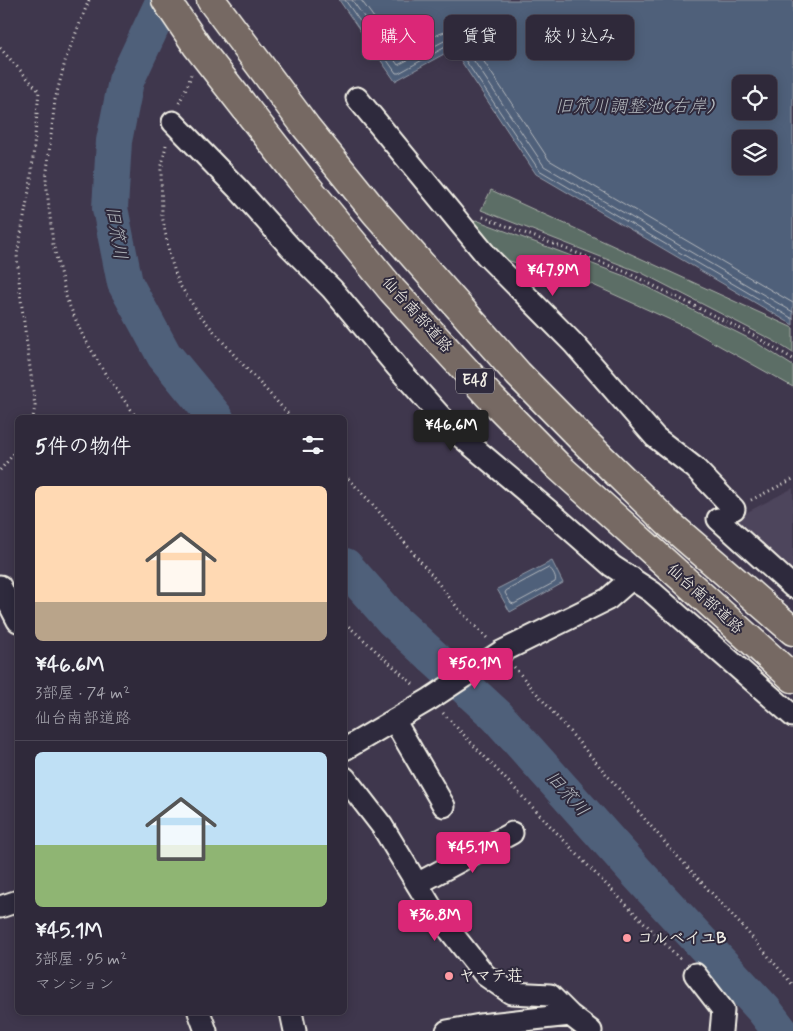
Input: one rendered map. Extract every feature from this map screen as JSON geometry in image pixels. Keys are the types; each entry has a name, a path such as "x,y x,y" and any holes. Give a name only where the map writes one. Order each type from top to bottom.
{"highway":[{"name":"仙台南部道路","path":"166,0 195,56 300,178 392,290 492,399 558,466 793,678"},
{"name":"仙台南部道路","path":"216,7 306,127 375,212 518,374 668,522 793,631"}],"street":[{"path":"357,98 486,255 574,344 655,437 694,468 726,514 793,587"},
{"path":"173,122 332,289 397,367 454,430 612,566 652,592 793,716"},
{"path":"347,748 434,696 496,655 608,599 632,578"},
{"path":"0,586 15,615"},
{"path":"394,720 444,806"},
{"path":"347,781 382,826 431,907 485,975 511,993 550,995 570,1015 591,1031"},
{"path":"417,884 476,842 512,833"},
{"path":"695,974 723,1010 721,1031"},
{"path":"200,1015 206,1031"},
{"path":"292,1015 295,1031"},
{"path":"447,1031 482,1028 570,1015"}],"path":[{"path":"89,0 66,58 55,100 46,180 53,244 67,300 82,334 106,375 135,415"},
{"path":"0,48 39,92 31,180 17,255 35,406 34,415"},
{"path":"195,56 189,82 178,105 160,170 162,215 170,257 179,284 199,314 234,356 289,415"},
{"path":"482,217 626,272 753,335 793,359"},
{"path":"0,470 15,452"},
{"path":"347,477 381,514 496,655 744,928 793,985"},
{"path":"726,514 793,480"},
{"path":"347,625 434,696 594,872 695,974"}],"shaded area":[{"path":"793,488 793,572 734,519"}],"green space":[{"path":"491,190 793,328 793,353 774,341 642,273 481,210"},
{"path":"476,220 627,277 752,340 793,366 793,387 686,327 591,284 506,260 472,223"}],"water":[{"name":"旧笊川調整池(右岸)","path":"339,0 793,0 793,325 536,174 460,60 516,60 516,15 444,15 444,54 434,59 434,15 362,15 362,33"},
{"name":"旧笊川調整池(右岸)","path":"380,60 433,60 395,81"},
{"path":"552,561 563,583 510,612 497,589"}],"waterway":[{"name":"旧笊川","path":"164,0 126,81 114,141 110,208 125,283 164,355 214,415"},
{"name":"旧笊川","path":"347,568 393,620 497,716 639,875 764,1010 780,1031"}],"place":[{"name":"コルベイユB","path":"627,938"},
{"name":"ヤマテ荘","path":"449,976"}]}
